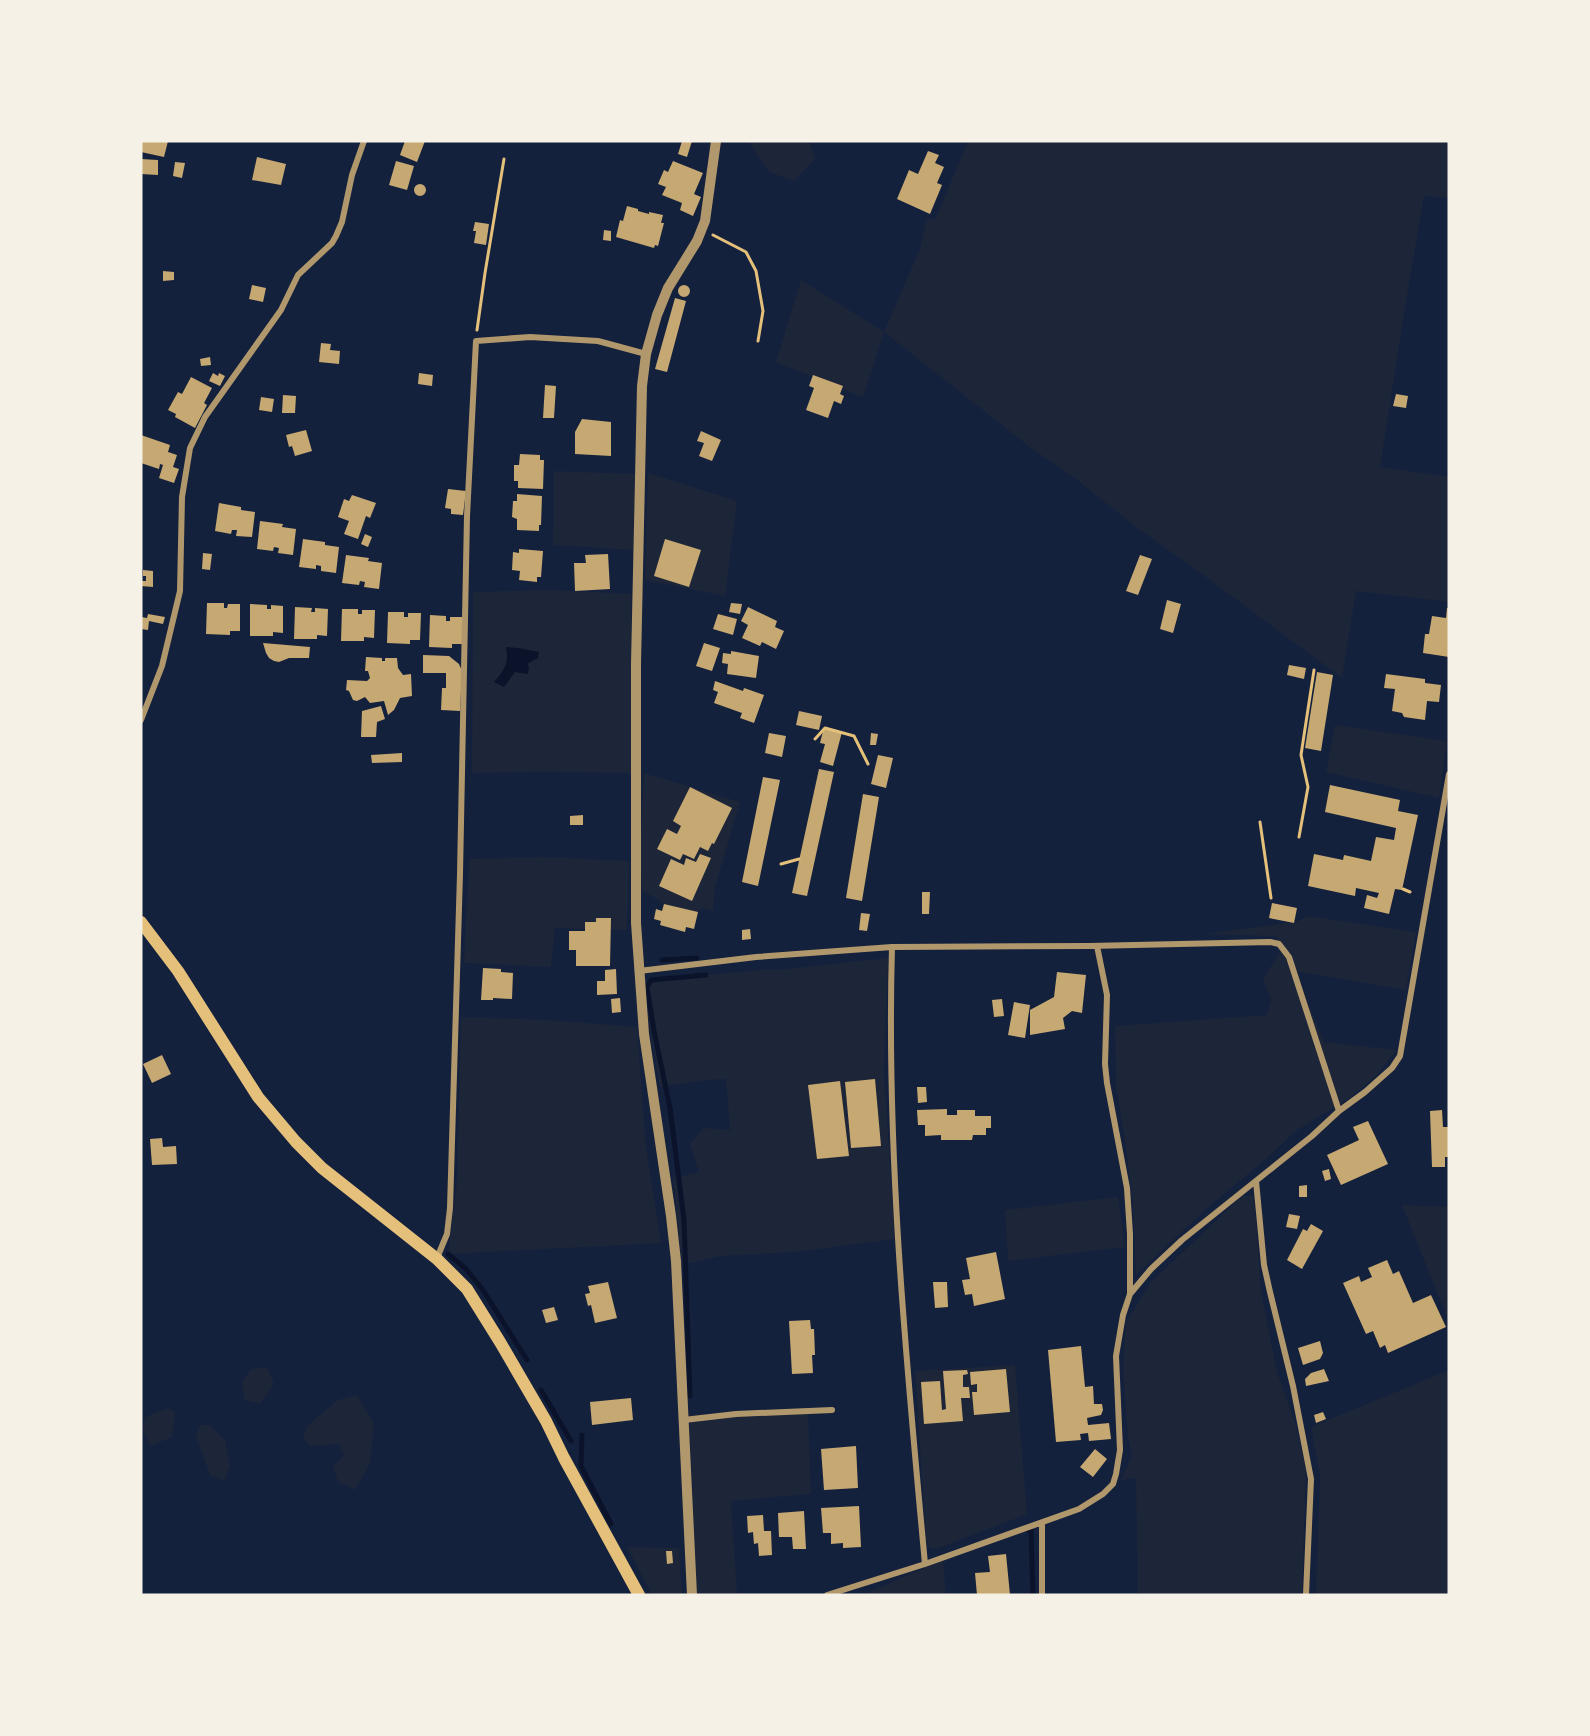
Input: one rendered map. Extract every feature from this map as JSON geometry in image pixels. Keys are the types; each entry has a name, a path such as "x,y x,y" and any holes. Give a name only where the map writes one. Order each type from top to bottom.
{"main road":[{"path":"141,922 178,971 258,1097 296,1142 322,1168 436,1259 467,1289 501,1342 546,1421 639,1595"}],"street":[{"path":"141,720 162,666 180,591 182,497 190,448 205,417 281,310 298,275 332,243 336,236 342,222 352,175 364,141"},
{"path":"692,1595 676,1261 644,1034 639,971 635,899 636,664 642,386 646,354 657,315 669,288 697,241 705,221 716,141"},
{"path":"436,1259 447,1234 450,1208 461,862 466,516 476,341 530,337 598,340 646,354"},
{"path":"1130,1294 1151,1269 1182,1240 1365,1092 1392,1068 1400,1056 1449,774"},
{"path":"639,971 756,957 892,947 1270,942 1279,944 1289,957 1340,1112"},
{"path":"827,1595 925,1564 1085,1506 1113,1484 1120,1450 1116,1356 1123,1315 1130,1294 1130,1234 1127,1188 1107,1083 1105,1064 1107,995 1097,946"},
{"path":"892,947 891,1068 899,1249 909,1394 925,1564"},
{"path":"1256,1181 1266,1274 1293,1386 1311,1479 1306,1595"},
{"path":"684,1420 736,1414 832,1410"},
{"path":"1042,1522 1042,1595"}],"path":[{"path":"476,341 504,159"},
{"path":"697,241 711,234 746,252 756,271 763,311 758,341"},
{"path":"1299,837 1308,787 1301,755 1314,670"},
{"path":"815,739 825,728 854,736 868,764"},
{"path":"1260,822 1271,897"},
{"path":"781,864 799,860"},
{"path":"1403,889 1410,892"}],"shaded area":[{"path":"748,141 809,141 815,159 794,181 769,172"},
{"path":"968,141 1449,141 1449,198 1424,196 1380,467 1449,477 1449,602 1356,591 1342,678 1140,530 1072,476 1031,448 884,332 920,249 927,218 935,220"},
{"path":"801,280 884,332 863,397 776,362"},
{"path":"554,471 635,474 633,550 553,545"},
{"path":"648,473 737,501 725,596 645,580"},
{"path":"552,590 631,594 633,773 472,773 473,592"},
{"path":"506,647 539,652 538,658 527,664 528,674 515,672 504,687 494,682 505,666"},
{"path":"1335,725 1447,741 1439,798 1326,772"},
{"path":"644,773 740,802 715,887 713,911 703,908 698,912 664,904 642,892 640,856"},
{"path":"543,857 629,861 627,930 555,928 551,967 464,963 469,859"},
{"path":"1308,916 1416,932 1406,990 1295,971 1324,1042 1396,1050 1376,1076 1351,1097 1297,1130 1205,1210 1136,1275 1133,1203 1116,1086 1115,1026 1267,1015 1271,1000 1263,979 1281,950 1276,936 1203,934 1296,922"},
{"path":"888,958 884,1072 895,1239 796,1252 720,1256 682,1265 673,1178 699,1172 690,1144 703,1128 730,1130 726,1079 660,1087 648,1018 650,981"},
{"path":"461,1017 548,1020 637,1027 646,1147 661,1243 448,1254 457,1183"},
{"path":"1242,1196 1253,1196 1261,1291 1277,1372 1295,1422 1306,1469 1302,1595 1138,1595 1136,1478 1121,1480 1132,1456 1128,1437 1123,1369 1126,1323 1150,1283"},
{"path":"1118,1197 1125,1247 1008,1261 1005,1210"},
{"path":"1402,1205 1449,1207 1449,1322"},
{"path":"1015,1365 1027,1514 936,1549 930,1548 926,1540 915,1371"},
{"path":"267,1367 274,1384 260,1404 244,1400 242,1382 251,1369"},
{"path":"1449,1370 1449,1595 1316,1595 1320,1476 1311,1427"},
{"path":"357,1395 374,1423 370,1464 355,1490 338,1482 333,1466 344,1455 339,1444 310,1446 303,1438 307,1426 338,1400"},
{"path":"168,1408 175,1412 172,1437 151,1446 143,1432 145,1417"},
{"path":"808,1412 811,1494 731,1501 737,1595 695,1595 689,1414"},
{"path":"200,1425 210,1425 225,1440 230,1465 225,1481 210,1475 196,1436"},
{"path":"627,1547 679,1548 682,1595 652,1595"},
{"path":"943,1560 946,1595 862,1595"}],"building":[{"path":"141,141 168,141 164,157 141,152"},
{"path":"405,141 425,141 417,162 400,155"},
{"path":"682,141 692,141 687,157 678,154"},
{"path":"928,151 939,155 935,163 944,167 937,183 942,185 930,214 897,199 909,170 918,174"},
{"path":"257,157 286,164 281,185 252,180"},
{"path":"141,159 158,160 158,175 141,174"},
{"path":"396,161 414,166 407,190 389,185"},
{"path":"673,161 703,173 694,194 701,197 693,216 680,210 682,203 662,195 666,187 658,184 664,170 668,172"},
{"path":"175,162 185,163 182,178 173,176"},
{"path":"422,184 426,190 422,196 418,196 414,188"},
{"path":"627,206 649,214 649,212 663,215 661,223 664,223 658,246 655,245 654,248 616,237 620,220 623,221"},
{"path":"475,222 489,224 486,245 474,243"},
{"path":"604,230 611,231 611,241 603,240"},
{"path":"163,271 174,272 174,280 163,281"},
{"path":"252,285 266,288 263,302 249,299"},
{"path":"686,285 689,286 689,296 682,297 679,296 678,289 679,286"},
{"path":"675,298 686,301 667,372 655,369"},
{"path":"321,343 331,344 330,350 340,351 339,364 319,362"},
{"path":"210,357 211,365 201,366 200,359"},
{"path":"213,373 225,376 220,386 209,381"},
{"path":"419,373 433,375 432,386 418,384"},
{"path":"813,375 843,386 840,394 844,396 841,404 834,401 828,418 806,410 814,388 809,386"},
{"path":"191,377 212,388 204,403 207,405 195,428 175,417 176,414 168,410 178,392 182,394"},
{"path":"545,385 556,386 554,418 543,418"},
{"path":"1396,394 1408,396 1406,408 1393,406"},
{"path":"283,395 296,396 295,413 282,413"},
{"path":"261,397 274,399 272,412 259,410"},
{"path":"582,419 611,422 611,456 575,454 575,432"},
{"path":"306,430 312,451 295,456 292,446 289,447 286,435"},
{"path":"701,431 721,440 712,461 699,456 704,443 697,441"},
{"path":"141,435 170,445 168,452 177,455 173,467 179,469 174,483 159,478 163,465 160,464 159,469 141,463"},
{"path":"520,454 540,455 540,460 544,460 543,489 518,488 518,481 514,481 514,465 519,465"},
{"path":"448,489 466,491 463,515 451,514 451,509 445,508"},
{"path":"517,494 542,496 539,531 517,530 517,519 512,517 513,501 517,501"},
{"path":"352,495 376,503 370,518 366,516 358,539 344,534 349,521 338,517 344,499 349,501"},
{"path":"219,503 255,512 252,537 236,536 237,530 232,530 231,534 215,531"},
{"path":"260,521 283,524 282,527 296,529 293,555 278,553 279,548 274,547 273,551 257,549"},
{"path":"365,534 372,537 368,547 361,544"},
{"path":"303,539 325,542 325,545 339,547 336,573 321,571 321,566 316,565 316,569 299,567"},
{"path":"665,539 701,550 689,587 654,576"},
{"path":"519,549 543,551 541,577 537,577 537,582 519,580 520,571 512,570 513,552 519,553"},
{"path":"203,553 212,554 210,570 202,569"},
{"path":"608,554 610,589 575,591 574,563 586,563 585,555"},
{"path":"346,555 369,558 368,561 382,563 379,589 364,587 365,582 360,581 359,585 342,583"},
{"path":"1140,555 1152,559 1138,595 1126,591"},
{"path":"143,570 153,571 153,587 141,586 141,581 146,581"},
{"path":"1167,600 1181,604 1173,633 1160,629"},
{"path":"207,603 224,603 224,608 227,608 228,604 240,604 240,631 230,631 230,635 206,634"},
{"path":"731,603 742,604 740,614 729,612"},
{"path":"250,604 267,605 267,609 271,609 271,605 283,606 283,633 273,632 273,636 250,636"},
{"path":"295,607 312,608 311,612 315,612 315,608 328,609 327,636 317,635 317,639 294,639"},
{"path":"748,607 777,621 775,627 784,631 776,649 762,642 760,646 742,638 748,625 741,621"},
{"path":"1447,608 1449,608 1449,657 1423,653 1425,634 1429,634 1432,616 1446,618"},
{"path":"342,609 358,609 358,614 362,614 362,610 375,610 374,638 364,637 364,641 341,641"},
{"path":"388,612 404,612 404,617 408,617 408,613 421,613 420,640 410,640 410,644 387,643"},
{"path":"148,614 165,617 163,624 149,621 148,630 141,629 141,617 147,618"},
{"path":"718,614 737,619 733,635 713,629"},
{"path":"430,615 446,616 446,621 450,621 450,617 462,617 462,644 452,644 452,648 429,647"},
{"path":"263,643 310,647 309,658 274,661 269,658"},
{"path":"704,643 720,648 712,671 696,666"},
{"path":"731,651 759,656 756,678 727,674 728,664 722,663 723,653 731,654"},
{"path":"423,655 449,656 459,664 462,671 460,711 441,710 442,688 446,688 446,673 423,673"},
{"path":"366,657 382,658 382,661 385,661 385,658 397,658 398,668 403,675 411,674 412,696 400,698 394,710 388,715 384,701 370,703 365,697 357,701 353,700 349,691 346,690 347,680 367,681 370,678 368,671 365,671"},
{"path":"1289,665 1306,668 1304,679 1287,675"},
{"path":"1317,672 1333,675 1321,751 1305,748"},
{"path":"1386,674 1425,679 1425,683 1441,685 1439,702 1427,701 1425,720 1404,717 1402,713 1392,711 1395,689 1384,688"},
{"path":"715,681 743,691 744,688 764,695 754,723 740,718 742,713 714,703 718,692 713,690"},
{"path":"381,706 385,719 377,722 376,737 361,737 362,711"},
{"path":"799,711 822,716 819,730 796,725"},
{"path":"824,727 842,732 833,766 820,762 825,744 820,743"},
{"path":"769,733 786,736 782,757 765,753"},
{"path":"871,733 878,734 876,745 870,745"},
{"path":"402,753 402,762 372,763 371,755"},
{"path":"878,755 893,758 886,788 871,784"},
{"path":"819,769 834,772 807,896 792,893"},
{"path":"763,777 780,780 758,886 742,882"},
{"path":"1330,785 1400,800 1398,811 1418,815 1402,890 1395,889 1389,914 1364,908 1367,895 1377,898 1379,893 1356,888 1355,896 1308,886 1314,854 1343,860 1344,855 1371,861 1376,837 1394,840 1396,828 1325,812"},
{"path":"690,787 732,808 714,844 712,843 708,851 700,847 694,859 683,854 680,860 657,849 667,829 677,834 681,826 673,821"},
{"path":"863,794 879,797 862,901 846,898"},
{"path":"583,815 583,825 570,825 570,816"},
{"path":"700,854 711,858 692,901 659,886 671,859 684,865 686,858 696,862"},
{"path":"922,892 930,892 929,914 922,914"},
{"path":"1272,903 1297,908 1294,923 1269,918"},
{"path":"664,904 698,912 694,929 686,927 685,932 660,925 661,921 654,919 656,909 662,911"},
{"path":"861,913 870,914 867,931 859,930"},
{"path":"596,918 611,918 610,966 576,966 576,950 569,950 569,931 585,931 585,922 596,922"},
{"path":"750,929 751,939 742,940 742,930"},
{"path":"483,968 501,969 501,972 513,973 512,999 481,1000"},
{"path":"616,969 617,994 597,995 597,981 605,981 605,970"},
{"path":"1057,972 1086,975 1082,1013 1072,1011 1063,1018 1065,1029 1030,1035 1030,1010 1054,997"},
{"path":"620,998 621,1012 612,1013 611,999"},
{"path":"1002,999 1004,1016 994,1017 992,1000"},
{"path":"1014,1002 1030,1005 1025,1038 1008,1035"},
{"path":"162,1055 171,1074 152,1083 143,1064"},
{"path":"875,1079 881,1146 851,1148 845,1082"},
{"path":"840,1081 849,1156 817,1159 808,1085"},
{"path":"917,1087 926,1087 927,1102 918,1103"},
{"path":"947,1109 947,1115 957,1115 957,1110 975,1110 975,1116 991,1116 991,1128 986,1128 986,1135 973,1135 972,1140 941,1140 941,1135 925,1136 925,1125 918,1125 917,1110"},
{"path":"1442,1110 1443,1127 1449,1127 1449,1157 1445,1157 1445,1167 1432,1167 1430,1111"},
{"path":"1368,1121 1388,1164 1341,1185 1327,1155 1359,1140 1353,1127"},
{"path":"162,1138 163,1147 176,1146 177,1164 152,1165 150,1139"},
{"path":"1329,1169 1331,1179 1325,1181 1322,1171"},
{"path":"1307,1185 1307,1197 1299,1197 1299,1186"},
{"path":"1289,1214 1300,1216 1297,1229 1286,1227"},
{"path":"1311,1224 1323,1231 1302,1269 1287,1260 1303,1229 1307,1231"},
{"path":"996,1252 1005,1299 974,1306 972,1294 965,1295 962,1280 970,1279 966,1258"},
{"path":"1387,1260 1393,1274 1399,1271 1413,1303 1431,1295 1446,1327 1388,1353 1385,1345 1380,1348 1373,1331 1366,1334 1343,1283 1359,1276 1361,1282 1372,1277 1368,1268"},
{"path":"608,1282 617,1318 595,1323 591,1305 588,1306 585,1294 590,1293 588,1286"},
{"path":"933,1282 947,1282 948,1307 935,1308"},
{"path":"554,1307 558,1320 546,1323 542,1310"},
{"path":"810,1320 811,1329 814,1329 813,1373 792,1374 789,1321"},
{"path":"1320,1341 1323,1353 1320,1359 1303,1365 1298,1348"},
{"path":"1081,1346 1085,1387 1093,1386 1094,1404 1102,1404 1103,1410 1101,1415 1087,1418 1088,1425 1109,1423 1111,1439 1089,1441 1088,1433 1080,1434 1081,1440 1056,1442 1048,1350"},
{"path":"1006,1369 1010,1412 974,1415 972,1392 977,1392 977,1384 971,1385 970,1372"},
{"path":"1324,1369 1329,1381 1306,1386 1305,1379 1311,1373"},
{"path":"967,1370 968,1374 963,1375 963,1387 969,1387 970,1398 961,1398 963,1421 924,1424 921,1382 940,1381 942,1410 946,1409 943,1371"},
{"path":"631,1398 633,1420 592,1425 590,1402"},
{"path":"1323,1412 1326,1419 1316,1423 1314,1415"},
{"path":"856,1446 858,1488 824,1490 821,1449"},
{"path":"1095,1449 1107,1459 1093,1477 1080,1467"},
{"path":"859,1506 861,1547 843,1548 843,1543 831,1544 831,1533 823,1533 821,1508"},
{"path":"804,1511 806,1549 793,1549 792,1537 779,1537 778,1513"},
{"path":"763,1515 764,1531 771,1531 772,1555 759,1556 758,1543 754,1544 753,1532 748,1533 747,1516"},
{"path":"666,1551 672,1551 673,1563 667,1564"},
{"path":"1006,1554 1010,1595 977,1595 975,1573 990,1572 988,1556"}],"waterway":[{"path":"662,960 697,958"},
{"path":"690,1396 684,1220 670,1108 647,987 651,980 706,975"},
{"path":"448,1254 466,1269 483,1290 527,1360"},
{"path":"541,1390 571,1441"},
{"path":"582,1435 581,1466 611,1524"},
{"path":"1028,1530 1031,1529 1033,1595"}]}
